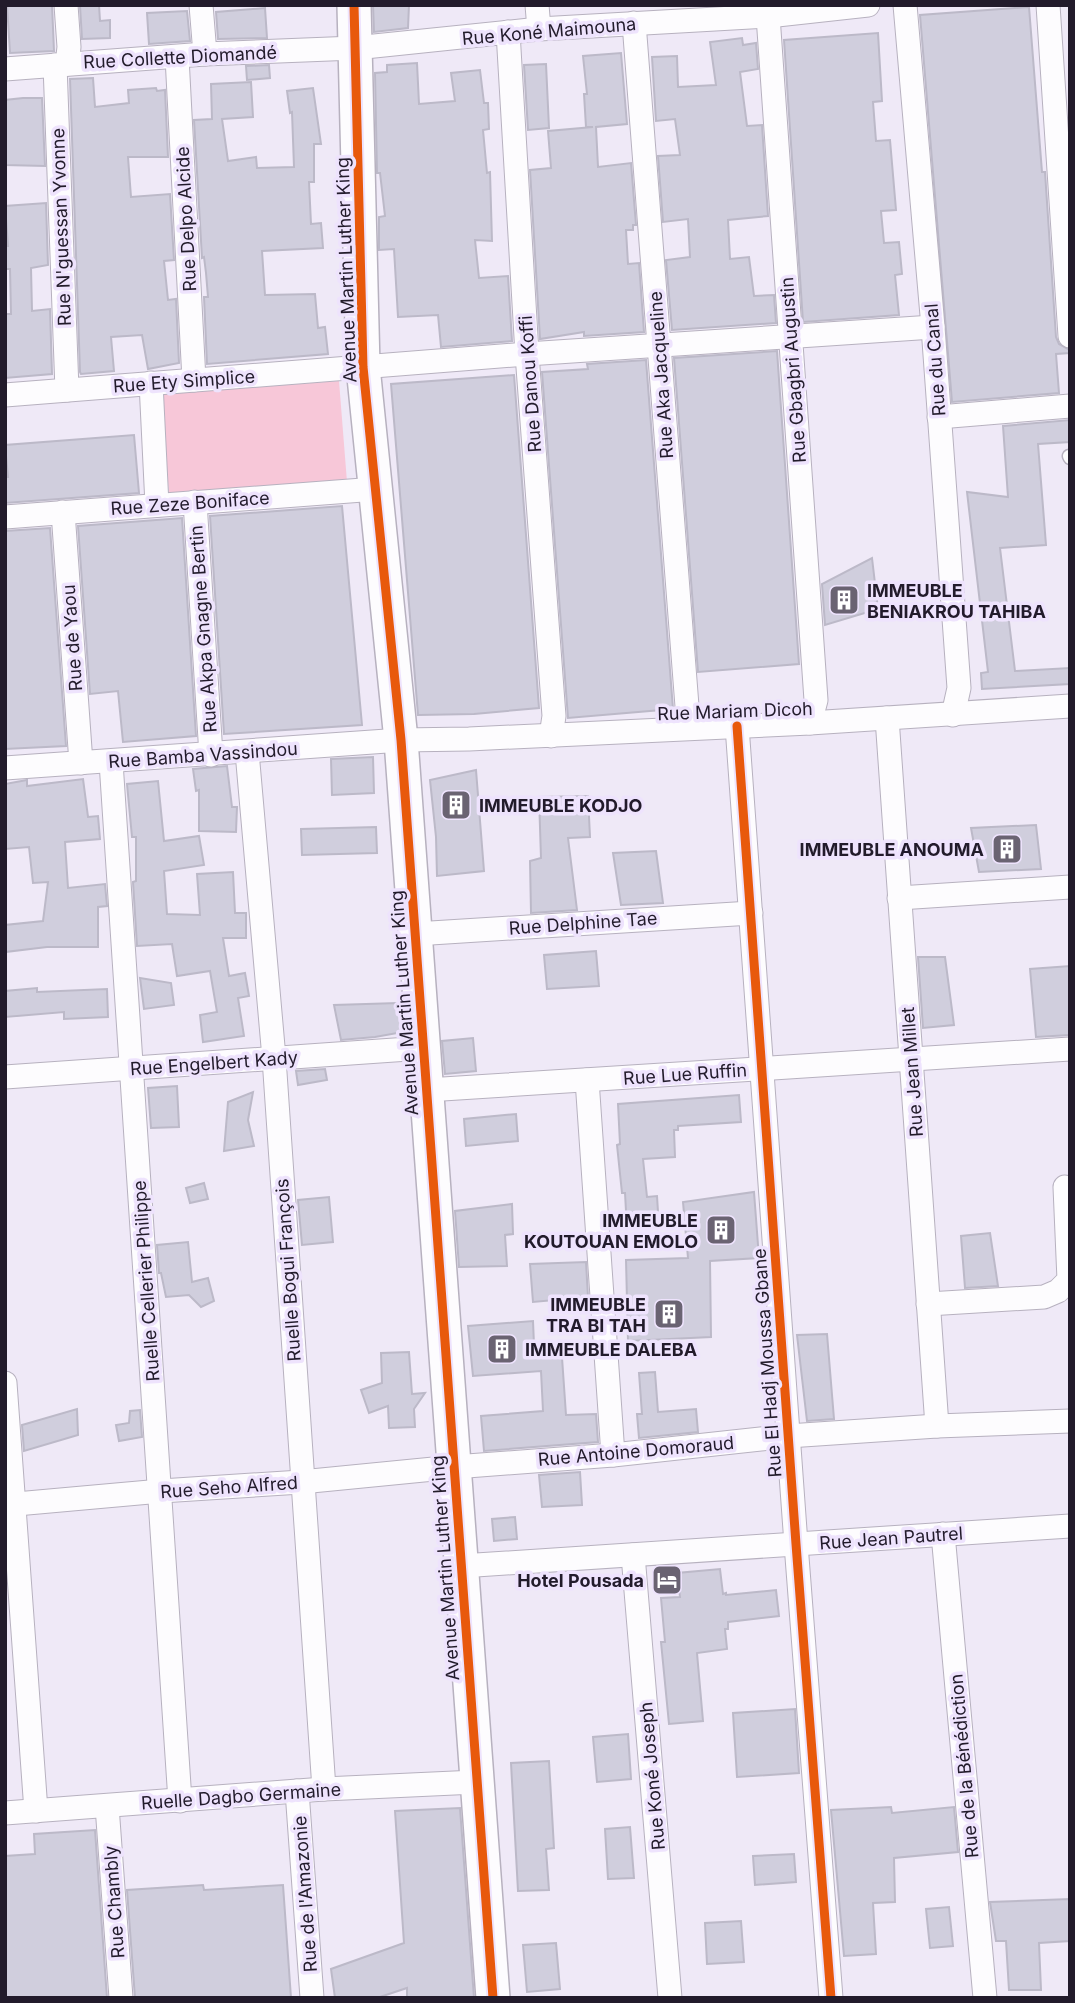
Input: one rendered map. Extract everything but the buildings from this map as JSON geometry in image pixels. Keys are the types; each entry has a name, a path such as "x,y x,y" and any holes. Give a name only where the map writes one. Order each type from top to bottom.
{"street":[{"name":"Rue N'guessan Yvonne","path":"66,5 69,47 61,64 67,390"},
{"path":"201,5 205,54"},
{"name":"Avenue Martin Luther King","path":"354,5 363,367 401,740 493,1998"},
{"path":"537,5 540,29"},
{"name":"Rue Koné Maimouna","path":"355,48 540,29 634,23 735,11 768,16 868,5"},
{"name":"Rue du Canal","path":"905,5 933,327 958,688 953,715"},
{"path":"1048,5 1070,337"},
{"name":"Rue Gbagbri Augustin","path":"768,16 816,700 810,723"},
{"name":"Rue Aka Jacqueline","path":"634,23 687,706 685,728"},
{"name":"Rue Danou Koffi","path":"508,32 527,354 554,716 551,736"},
{"name":"Rue Collette Diomandé","path":"5,69 205,54 355,48"},
{"name":"Rue Delpo Alcide","path":"177,57 194,380"},
{"name":"Rue Ety Simplice","path":"5,394 527,354 933,327"},
{"path":"151,383 157,505"},
{"path":"939,417 1070,406"},
{"name":"Rue Zeze Boniface","path":"5,516 376,489"},
{"name":"Rue Akpa Gnagne Bertin","path":"195,502 211,755"},
{"name":"Rue de Yaou","path":"63,512 81,763"},
{"name":"Rue Mariam Dicoh","path":"401,740 551,736 810,723 1070,706"},
{"name":"Rue Jean Millet","path":"887,718 937,1426"},
{"name":"Rue El Hadj Moussa Gbane","path":"737,726 831,1998"},
{"name":"Rue Bamba Vassindou","path":"5,768 401,740"},
{"name":"Ruelle Bogui François","path":"247,752 274,1058 324,1789"},
{"name":"Ruelle Cellerier Philippe","path":"111,762 180,1801"},
{"path":"900,898 1070,887"},
{"name":"Rue Delphine Tae","path":"415,934 751,913"},
{"name":"Rue Engelbert Kady","path":"5,1077 423,1048"},
{"name":"Rue Lue Ruffin","path":"427,1090 1070,1049"},
{"path":"587,1080 613,1455"},
{"path":"928,1304 1044,1297 1058,1291 1069,1280 1065,1187"},
{"path":"5,1383 10,1505 36,1811"},
{"name":"Rue Antoine Domoraud","path":"454,1467 613,1455 788,1436 1070,1421"},
{"name":"Rue Seho Alfred","path":"10,1505 454,1467"},
{"name":"Rue Jean Pautrel","path":"461,1566 1070,1526"},
{"name":"Rue de la Bénédiction","path":"943,1534 985,1998"},
{"name":"Rue Koné Joseph","path":"633,1555 670,1998"},
{"name":"Ruelle Dagbo Germaine","path":"5,1813 324,1789 477,1782"},
{"name":"Rue de l'Amazonie","path":"297,1791 312,1998"},
{"name":"Rue Chambly","path":"107,1806 121,1998"}],"shaded area":[{"path":"339,381 347,482 169,494 161,394"}],"cycle path":[{"path":"354,5 363,367 401,740 493,1998"},
{"path":"737,726 831,1998"}],"place":[{"name":"IMMEUBLE BENIAKROU TAHIBA","path":"844,600"},
{"name":"IMMEUBLE KODJO","path":"456,805"},
{"name":"IMMEUBLE ANOUMA","path":"1007,849"},
{"name":"IMMEUBLE KOUTOUAN EMOLO","path":"721,1230"},
{"name":"IMMEUBLE TRA BI TAH","path":"669,1314"},
{"name":"IMMEUBLE DALEBA","path":"502,1349"},
{"name":"Hotel Pousada","path":"667,1580"}]}
